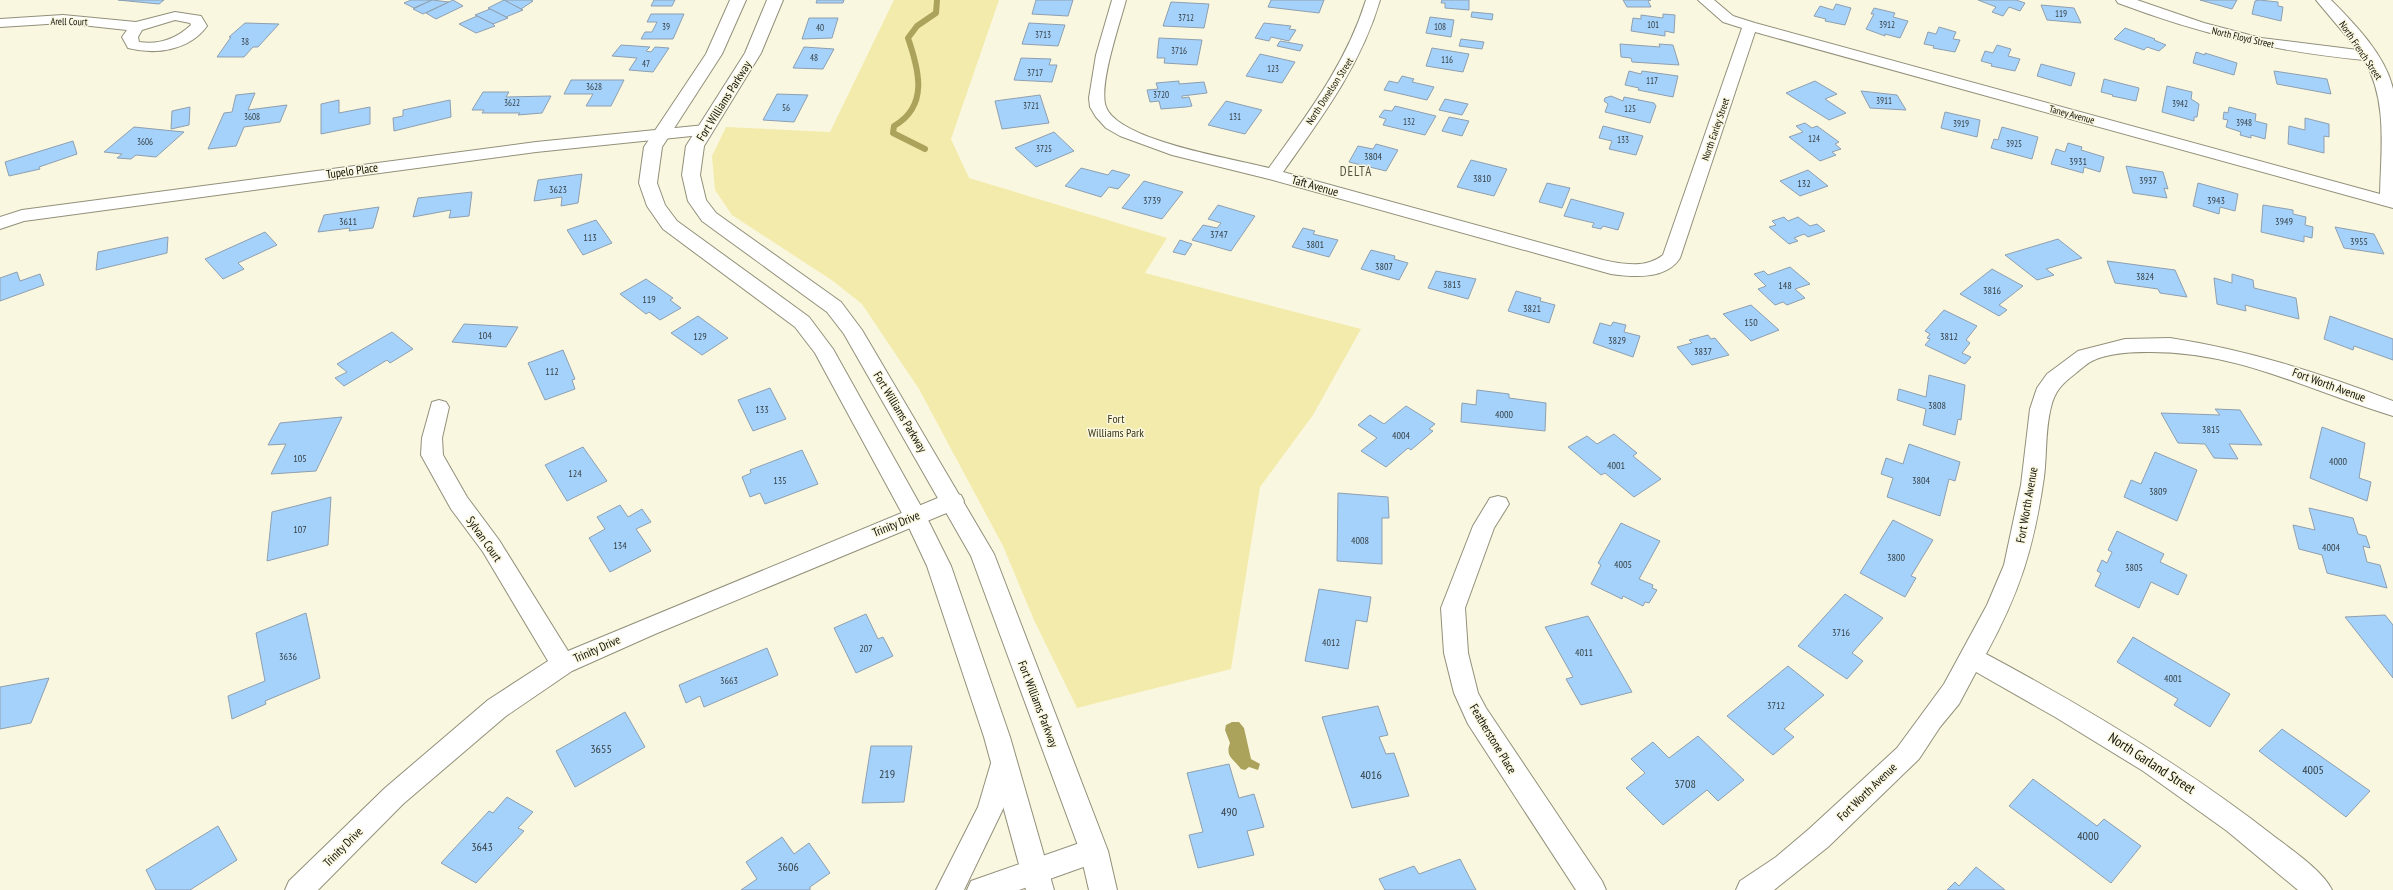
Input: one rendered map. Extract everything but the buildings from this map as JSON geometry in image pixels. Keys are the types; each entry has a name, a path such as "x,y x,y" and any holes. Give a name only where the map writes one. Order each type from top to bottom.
{"street":[{"path":"738,0 714,54 653,147 648,183 656,206 670,225 802,322 823,349 915,516 940,566 1003,761 1037,881"},
{"name":"Fort Williams Parkway","path":"775,0 753,53 696,146 691,175 696,200 709,217 730,234 797,279 834,307 852,330 982,554 1094,851 1103,890"},
{"name":"Taft Avenue","path":"1119,0 1097,89 1098,107 1108,121 1147,142 1273,174 1602,266 1634,271 1649,270"},
{"name":"North Donelson Street","path":"1273,174 1320,107 1354,53 1363,33 1372,0"},
{"path":"1705,0 1728,19 1750,26"},
{"name":"North Floyd Street","path":"2123,0 2177,19 2244,39 2292,47 2368,56"},
{"name":"North French Street","path":"2323,0 2336,13 2368,56 2382,80 2387,97 2390,119 2391,202"},
{"name":"Arell Court","path":"0,23 63,19 137,27"},
{"name":"Taney Avenue","path":"1750,26 2391,202"},
{"name":"North Earley Street","path":"1649,270 1662,266 1671,258 1750,26"},
{"name":"Tupelo Place","path":"0,223 22,216 334,173 663,133 706,130"},
{"name":"Fort Worth Avenue","path":"1750,890 1805,851 1864,796 1918,742 1931,720 1950,696 1991,622 2009,582 2019,551 2035,463 2036,433 2042,400 2053,380 2076,362 2104,349 2126,346 2196,348 2239,355 2274,365 2393,409"},
{"name":"Sylvan Court","path":"439,407 432,438 432,455 459,503 491,546 563,664"},
{"name":"Trinity Drive","path":"299,890 394,796 497,708 563,664 647,627 952,500"},
{"name":"Featherstone Place","path":"1498,504 1484,526 1453,608 1456,653 1466,693 1477,716 1592,890"},
{"name":"North Garland Street","path":"1971,658 2059,705 2150,760 2251,833 2318,890"},
{"path":"950,890 990,809 1003,761"},
{"path":"981,890 1037,881 1094,851"}],"green space":[{"name":"Fort Williams Park","path":"894,0 999,0 951,139 969,178 1167,238 1145,273 1361,329 1313,415 1260,487 1231,669 1077,708 1034,620 1003,546 919,389 862,304 833,281 732,215 715,190 712,156 726,127 830,132"}],"shaded area":[{"path":"1232,722 1239,722 1244,728 1251,759 1260,764 1258,770 1249,767 1245,770 1241,769 1229,754 1228,751 1230,743 1225,730 1226,725"}],"waterway":[{"path":"925,149 893,133 894,126 905,118 917,98 918,75 908,38 917,26 936,13 937,0"}],"district":[{"name":"DELTA","path":"1356,171"}]}
